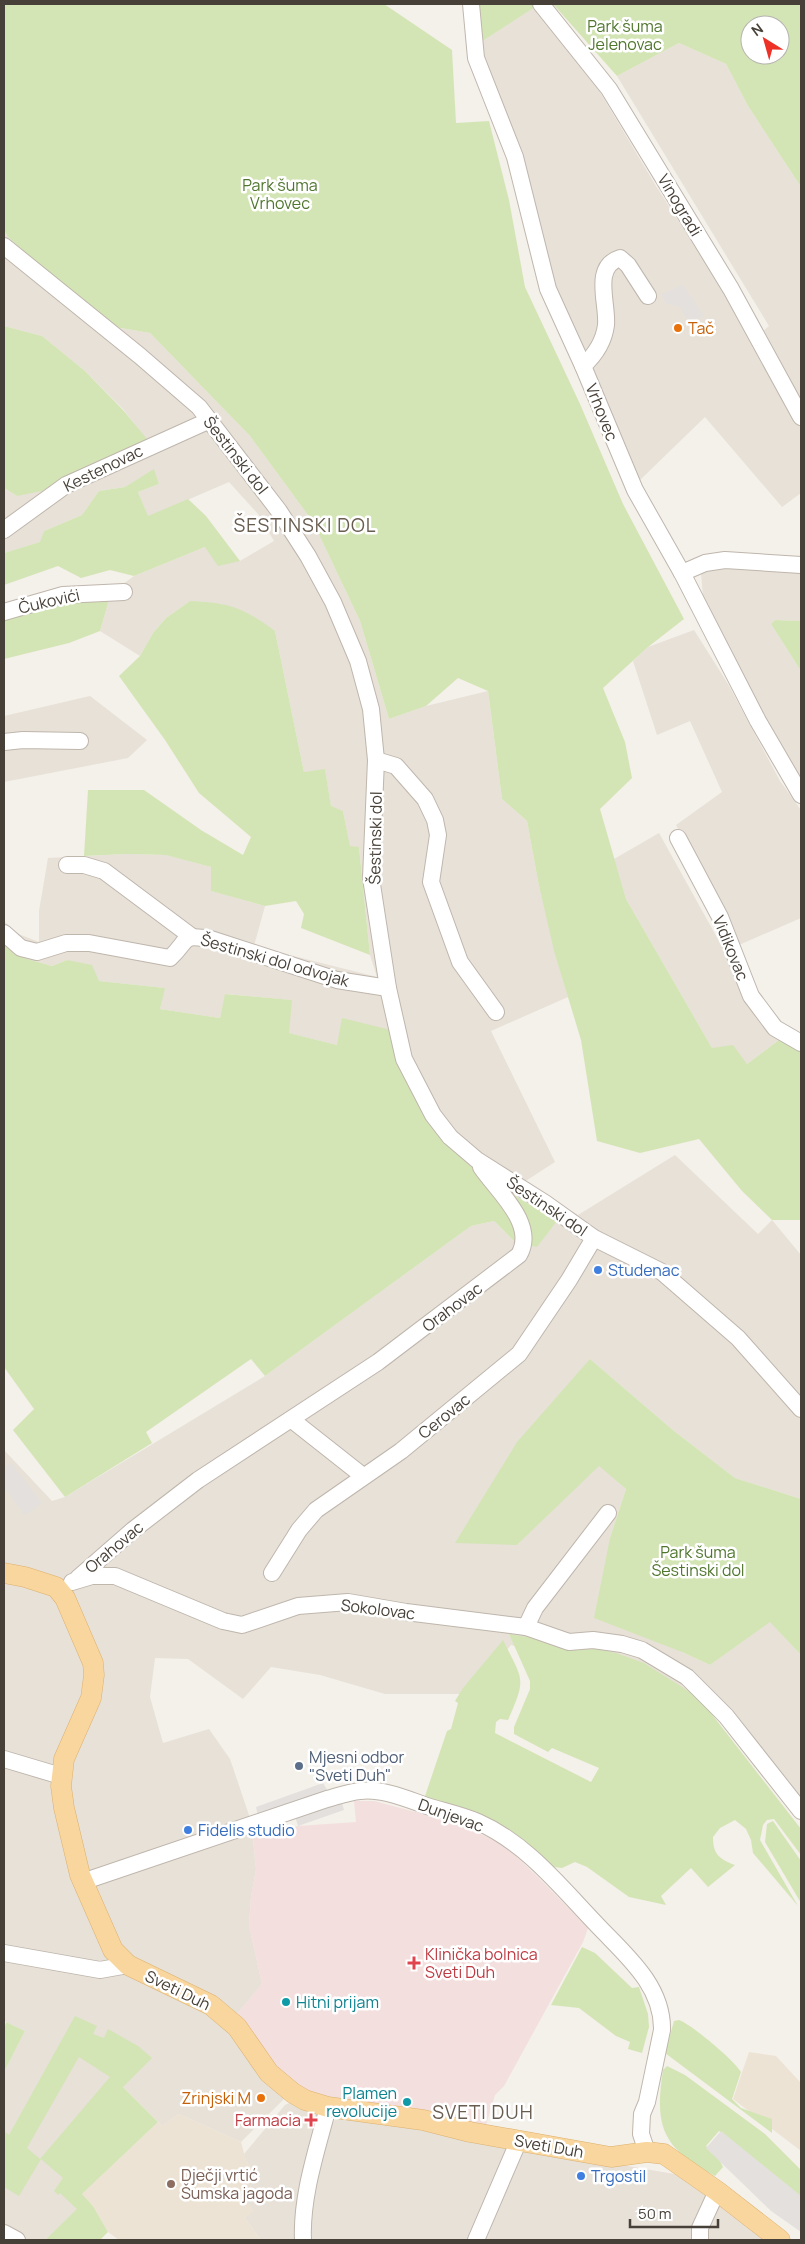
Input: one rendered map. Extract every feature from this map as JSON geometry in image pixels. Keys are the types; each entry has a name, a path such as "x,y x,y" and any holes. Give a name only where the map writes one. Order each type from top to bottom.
{"main road":[{"path":"4,1572 67,1588"},
{"name":"Sveti Duh","path":"67,1588 90,1654 94,1676 91,1698 68,1746 62,1776 64,1808 82,1882 113,1950 128,1965 211,2005 237,2027 276,2080 299,2096 328,2107 423,2120 519,2140 611,2156 647,2152"},
{"path":"647,2152 668,2167 687,2171 717,2191 780,2240"}],"street":[{"name":"Vrhovec","path":"470,4 476,58 515,157 548,289 583,366 635,490 682,573 758,721 801,795"},
{"name":"Vinogradi","path":"541,4 609,89 732,290 801,417"},
{"name":"Šestinski dol","path":"4,246 152,366 210,420 279,511 308,556 333,602 353,647 366,685 376,760 371,878 388,988 399,1040 411,1076 442,1128 476,1160 545,1203 594,1238 665,1274 738,1338 801,1409"},
{"path":"583,366 594,356 606,326 603,277 606,267 613,260 620,258 628,265 648,296"},
{"name":"Kestenovac","path":"4,530 66,485 210,420"},
{"path":"682,573 705,563 724,560 801,565"},
{"name":"Čukovići","path":"4,612 62,595 124,592"},
{"path":"4,742 23,740 80,741"},
{"path":"376,760 396,766 425,799 435,820 438,835 431,882 460,962 496,1012"},
{"name":"Vidikovac","path":"678,838 720,917 751,996 775,1028 801,1042"},
{"name":"Šestinski dol odvojak","path":"67,865 84,865 104,871 191,936 211,940 337,980 388,988"},
{"name":"Šestinski dol odvojak","path":"4,933 21,948 37,952 66,943 89,943 170,958 186,939 191,936"},
{"name":"Orahovac","path":"67,1588 133,1530 198,1480 292,1420 425,1328 518,1256 524,1246 524,1232 518,1217 476,1160"},
{"name":"Cerovac","path":"272,1573 299,1530 316,1510 401,1451 519,1354 564,1288 594,1238"},
{"path":"292,1420 363,1476"},
{"path":"526,1627 535,1608 608,1513"},
{"name":"Sokolovac","path":"67,1588 92,1576 115,1576 223,1621 242,1625 298,1606 348,1602 406,1612 526,1627 569,1642 593,1640 629,1646 658,1659 687,1677 726,1716 801,1811"},
{"path":"4,1759 62,1776"},
{"name":"Dunjevac","path":"82,1882 361,1790 404,1799 477,1822 504,1836 531,1856 635,1964 654,1992 663,2019 647,2102 642,2114 641,2134 647,2152"},
{"path":"4,1953 100,1970 128,1965"},
{"path":"303,2240 306,2198 328,2107"},
{"path":"476,2240 519,2140"},
{"path":"700,2240 700,2228 717,2191"},
{"path":"4,2233 17,2240"}],"shaded area":[{"path":"533,8 579,57 656,186 760,348 801,428 801,493 782,507 705,417 638,482 581,342 551,279 478,44"},
{"path":"679,43 726,64 748,106 801,187 801,402 763,331 769,326 617,76"},
{"path":"4,230 8,237 109,326 150,333 250,436 313,522 360,621 389,719 426,706 488,691 502,799 527,821 538,881 568,997 491,1031 555,1162 524,1182 578,1215 675,1155 758,1234 772,1220 801,1255 801,1499 735,1478 674,1431 590,1359 517,1545 599,1465 626,1489 610,1538 682,1652 710,1665 770,1621 801,1655 801,1817 725,1721 663,1680 583,1665 511,1645 469,1694 385,1694 320,1675 271,1667 243,1699 188,1659 155,1658 150,1697 163,1743 209,1729 230,1759 251,1821 256,1869 251,1896 249,1926 262,1984 237,2014 127,1955 94,1896 66,1776 93,1710 75,1610 4,1567 4,1450 52,1501 65,1497 265,1376 471,1226 494,1221 515,1242 504,1189 467,1164 425,1117 337,1045 288,1033 291,1000 226,994 220,1018 160,1009 164,988 99,981 67,960 52,966 24,958 4,941 4,921 16,933 39,942 39,911 48,858 127,854 167,855 211,867 212,891 265,906 254,946 377,977 370,955 359,847 350,847 343,811 331,807 325,770 304,772 275,631 190,601 166,618 153,633 140,656 100,631 111,593 134,576 205,547 240,561 274,541 258,514 229,482 148,517 138,492 159,484 154,470 125,487 99,491 82,515 44,531 41,542 4,553 4,488 17,496 146,439 123,409 85,371 42,336 4,326"},
{"path":"683,285 704,317 688,321 681,307 666,303 662,294"},
{"path":"727,564 801,568 801,621 775,620 771,624 801,671 801,780 791,766 709,613 703,596 701,573"},
{"path":"694,630 728,684 780,781 801,810 801,918 739,945 676,825 722,792 690,721 657,735 633,661 648,647"},
{"path":"90,696 147,740 128,758 4,782 4,716"},
{"path":"659,833 755,1006 779,1040 747,1064 712,1048 626,899 614,859"},
{"path":"11,1463 41,1503 25,1515 4,1486 4,1469"},
{"path":"4,1578 50,1590 86,1663 87,1693 55,1763 109,1952 224,2022 285,2098 241,2142 179,2114 162,2126 123,2087 82,2194 87,2200 45,2240 4,2240 4,2072 25,2031 4,2021"},
{"path":"323,1783 329,1793 258,1816 256,1807"},
{"path":"341,1800 344,1810 298,1826 295,1816"},
{"name":"Klinička bolnica Sveti Duh","path":"354,1801 374,1801 419,1813 472,1830 504,1845 588,1928 583,1942 504,2086 495,2095 486,2125 320,2095 306,2090 294,2084 271,2061 254,2034 237,2014 262,1984 249,1926 251,1896 256,1869 253,1838 298,1826 356,1822"},
{"path":"749,2052 776,2056 801,2083 801,2151 733,2099"},
{"path":"296,2100 314,2112 318,2117 297,2240 261,2240 245,2218 240,2191 258,2176 246,2161 244,2154 285,2105"},
{"name":"Dječji vrtić Šumska jagoda","path":"179,2114 241,2142 246,2161 259,2176 240,2191 254,2211 245,2218 261,2240 119,2240 108,2232 93,2206 82,2194 158,2122 162,2126"},
{"path":"338,2116 674,2174 695,2183 771,2240 307,2240 307,2219 329,2127"},
{"path":"721,2131 801,2196 801,2232 771,2211 706,2148"}],"green space":[{"name":"Park šuma Vrhovec","path":"4,4 384,4 452,50 456,123 489,121 509,200 525,287 580,404 623,504 684,619 648,647 603,688 625,742 632,778 600,809 626,899 712,1048 733,1045 747,1064 779,1040 801,1049 801,1220 772,1220 742,1191 699,1139 640,1153 597,1141 581,1040 554,951 527,821 502,799 488,691 458,678 426,706 389,719 360,621 313,522 250,436 150,333 109,326 8,237 4,230"},
{"path":"475,4 532,4 535,7 478,44"},
{"name":"Park šuma Jelenovac","path":"553,4 801,4 801,187 748,106 726,64 679,43 617,76"},
{"path":"4,326 42,336 85,371 123,410 147,439 42,491 17,496 4,488"},
{"path":"154,469 159,484 138,492 148,516 188,499 206,516 240,561 218,566 205,547 134,576 110,570 81,578 58,566 4,585 4,553 40,542 44,531 82,515 99,491 125,487"},
{"path":"88,586 111,593 100,631 69,643 4,659 4,603"},
{"path":"190,601 216,603 244,611 275,631 304,772 325,769 331,806 343,811 350,846 359,847 370,955 301,928 304,914 296,901 265,906 211,891 211,867 166,855 84,856 88,790 144,790 201,830 243,855 251,837 199,793 165,740 119,676 140,656 153,633 166,618"},
{"path":"775,620 801,621 801,671 771,624"},
{"path":"4,941 24,958 52,966 67,960 92,965 99,981 165,988 160,1009 220,1018 225,994 292,1000 289,1033 337,1045 342,1018 391,1030 425,1117 468,1164 504,1189 557,1221 537,1247 515,1242 494,1221 471,1226 265,1376 251,1359 146,1432 152,1443 65,1497 13,1430 34,1409 4,1367"},
{"name":"Park šuma Šestinski dol","path":"590,1359 674,1431 735,1478 801,1499 801,1655 770,1622 710,1665 682,1652 594,1618 610,1538 626,1489 599,1466 517,1545 455,1543 517,1442"},
{"path":"509,1634 528,1637 569,1650 596,1649 616,1653 644,1663 700,1699 801,1829 801,1855 774,1819 767,1820 763,1825 760,1840 798,1906 753,1853 751,1840 746,1829 735,1820 720,1828 713,1837 714,1848 718,1855 735,1865 708,1887 691,1868 661,1896 666,1905 629,1897 587,1867 575,1862 562,1868 554,1867 517,1835 424,1799 447,1731 451,1729 458,1703 455,1701 463,1688 503,1640 518,1672 520,1687 508,1720 500,1719 496,1722 495,1733 591,1782 599,1768 552,1748 548,1752 514,1734 514,1727 530,1689 530,1681"},
{"path":"773,1821 801,1861 801,1903 765,1842 767,1824"},
{"path":"582,1947 595,1953 632,1988 639,1987 648,2014 649,2027 642,2053 628,2049 630,2042 616,2036 579,2008 551,2005"},
{"path":"75,2016 97,2026 93,2034 104,2038 108,2029 138,2046 152,2058 123,2087 158,2122 82,2194 93,2206 108,2232 100,2240 45,2240 77,2209 60,2193 58,2195 54,2191 63,2178 41,2159 19,2196 4,2187 4,2131 9,2135","holes":["79,2057 110,2077 40,2159 27,2148"]},
{"path":"679,2020 702,2035 737,2067 741,2072 732,2099 741,2108 772,2119 772,2133 665,2053 674,2021"},
{"path":"6,2022 25,2031 4,2072 4,2030"},
{"path":"667,2066 685,2075 765,2134 801,2170 801,2197 719,2131 706,2146 718,2157 723,2167 715,2176 684,2156 673,2145 666,2134 662,2122 660,2107 661,2090 663,2070"}],"place":[{"name":"Tač","path":"678,328"},
{"name":"Studenac","path":"598,1270"},
{"name":"Mjesni odbor \"Sveti Duh\"","path":"299,1766"},
{"name":"Fidelis studio","path":"188,1830"},
{"name":"Klinička bolnica Sveti Duh","path":"414,1963"},
{"name":"Hitni prijam","path":"286,2002"},
{"name":"Zrinjski M","path":"261,2098"},
{"name":"Plamen revolucije","path":"407,2102"},
{"name":"Farmacia","path":"311,2120"},
{"name":"Trgostil","path":"581,2176"},
{"name":"Dječji vrtić Šumska jagoda","path":"171,2184"}],"district":[{"name":"ŠESTINSKI DOL","path":"305,525"},
{"name":"SVETI DUH","path":"483,2112"}]}
